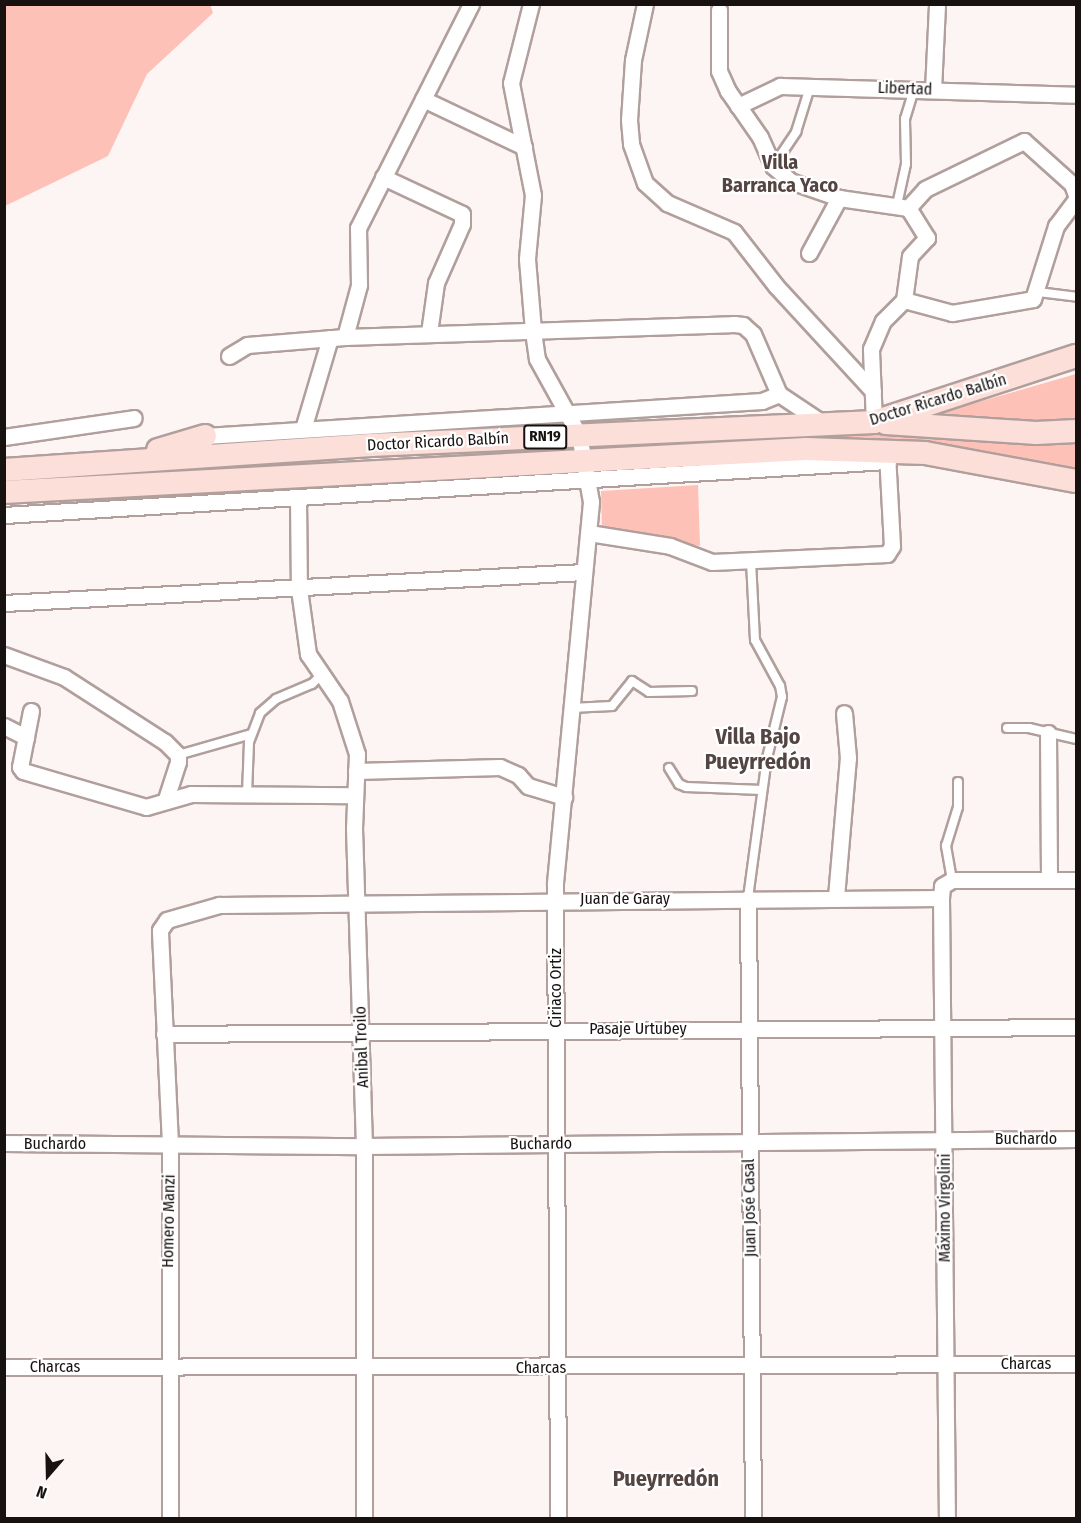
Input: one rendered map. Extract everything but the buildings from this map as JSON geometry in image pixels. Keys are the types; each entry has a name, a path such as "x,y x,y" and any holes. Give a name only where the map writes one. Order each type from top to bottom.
{"main road":[{"name":"Doctor Ricardo Balbín","path":"4,470 579,435 874,422 1077,356"},
{"name":"RN19","path":"874,422 1036,433 1077,431"},
{"path":"121,462 205,436"},
{"name":"Doctor Ricardo Balbín","path":"4,492 587,469 806,449 979,461 1077,481"}],"street":[{"path":"303,429 359,285 358,228 471,4"},
{"name":"Ciriaco Ortiz","path":"531,4 511,83 533,195 527,259 533,331 537,359 579,435 587,469 589,533 571,708 556,899 558,1518"},
{"path":"645,4 632,74 629,133 645,183 667,204 734,232 776,286 873,392"},
{"path":"933,90 937,4"},
{"path":"719,10 719,71 738,106 760,137 773,166 790,181 839,198 903,206 940,180 1024,141 1072,184 1077,197 1056,226 1038,292 1027,302 952,313 904,300"},
{"name":"Libertad","path":"738,106 780,86 1077,95"},
{"path":"423,99 524,147"},
{"path":"383,177 462,214 462,224 436,283 429,333"},
{"path":"810,253 839,198"},
{"path":"874,422 871,349 883,321 904,300 910,256 927,238 903,206"},
{"path":"229,356 247,345 338,337 743,325 753,334 778,394 824,424"},
{"path":"205,436 762,401 778,394"},
{"path":"4,437 134,418"},
{"path":"589,533 670,546 703,560 751,561 887,554 892,546 887,455"},
{"path":"4,515 298,498 587,469"},
{"name":"Anibal Troilo","path":"298,498 299,590 308,654 320,676 346,713 357,754 354,795 364,1146 364,1518"},
{"path":"4,603 299,590 584,572"},
{"path":"4,655 64,677 165,742 178,755 166,801"},
{"path":"31,711 20,767 23,771 146,807 190,794 354,795"},
{"path":"836,897 848,758 844,713"},
{"path":"4,726 26,737"},
{"path":"1048,733 1049,879"},
{"path":"356,771 500,768 518,775 528,786 564,797"},
{"path":"941,898 942,886 952,880 1077,880"},
{"name":"Juan José Casal","path":"748,898 753,1518"},
{"name":"Juan de Garay","path":"162,924 219,905 556,899 941,898"},
{"name":"Máximo Virgolini","path":"941,898 945,1139 946,1518"},
{"name":"Homero Manzi","path":"162,924 164,1034 170,1144 168,1366 170,1518"},
{"name":"Pasaje Urtubey","path":"164,1034 556,1029 1077,1028"},
{"name":"Buchardo","path":"4,1143 364,1146 1077,1139"},
{"name":"Charcas","path":"4,1367 558,1368 1077,1364"}],"lane":[{"path":"773,166 796,132 810,86"},
{"path":"903,206 906,164 904,119 914,89"},
{"path":"1038,292 1077,297"},
{"path":"748,898 762,790 782,697 780,686 755,640 751,561"},
{"path":"247,794 251,734 260,713 276,699 312,684 320,676"},
{"path":"571,708 612,706 632,681 649,692 692,691"},
{"path":"1007,728 1077,739"},
{"path":"178,755 251,734"},
{"path":"669,768 679,784 686,787 762,790"},
{"path":"952,880 946,846 958,807 958,782"}],"shaded area":[{"path":"5,4 210,4 213,13 147,74 108,156 5,206"},
{"path":"1076,374 1076,419 1021,423 903,415 937,405 940,413"},
{"path":"840,426 1076,438 1076,468 891,442 771,438"},
{"path":"698,485 700,546 602,532 601,491"}],"district":[{"name":"Villa Barranca Yaco","path":"780,174"},
{"name":"Villa Bajo Pueyrredón","path":"758,748"},
{"name":"Pueyrredón","path":"666,1479"}]}
